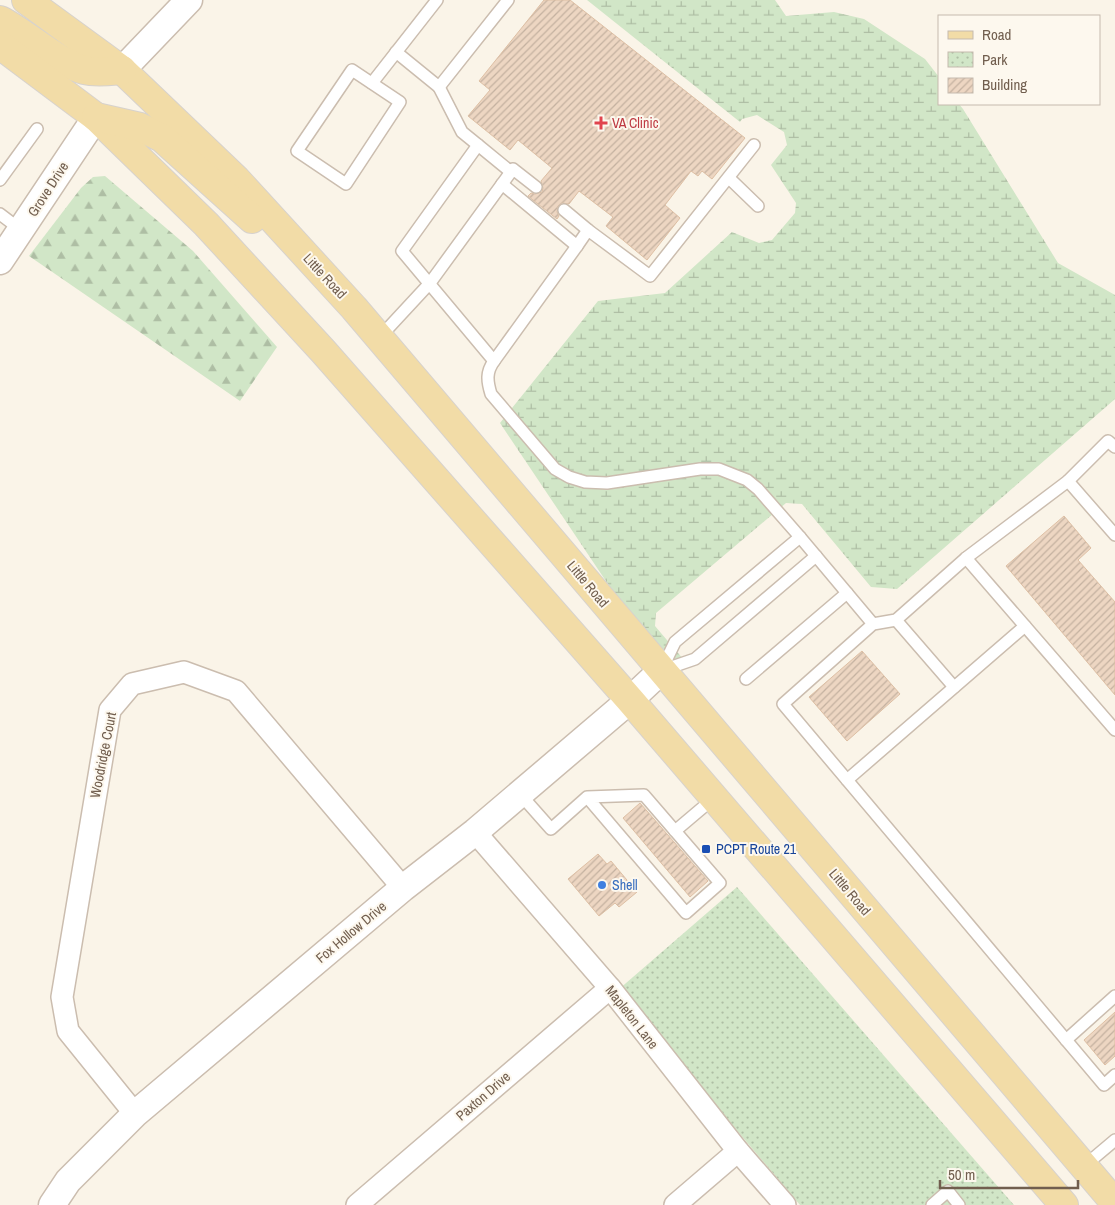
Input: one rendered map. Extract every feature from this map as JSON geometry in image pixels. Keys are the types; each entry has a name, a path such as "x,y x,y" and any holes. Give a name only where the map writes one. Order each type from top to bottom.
{"main road":[{"name":"Little Road","path":"26,0 122,70 236,179 296,244 379,338 1115,1203"},
{"path":"0,20 19,30 72,65 84,70 122,70"},
{"path":"0,45 96,117 206,224 317,344 630,700 1064,1205"},
{"path":"96,117 140,127 162,138 260,226 296,244"}],"street":[{"path":"122,70 189,0"},
{"name":"Grove Drive","path":"0,262 96,117"},
{"name":"Fox Hollow Drive","path":"52,1205 68,1181 135,1114 403,888 475,832 630,700 662,670"},
{"name":"Woodridge Court","path":"135,1114 68,1031 62,997 110,710 132,684 184,672 236,691 403,888"},
{"name":"Mapleton Lane","path":"475,832 610,988 738,1150 785,1205"},
{"name":"Paxton Drive","path":"357,1205 610,988"},
{"path":"675,1205 738,1150"}],"lane":[{"path":"372,83 437,0"},
{"path":"439,87 508,0"},
{"path":"396,52 439,87 462,132 536,187"},
{"path":"352,70 372,83 400,102 346,184 297,151 352,70"},
{"path":"0,180 37,129"},
{"path":"478,145 402,250 494,361"},
{"path":"564,210 650,276 754,145"},
{"path":"379,338 430,283 512,171"},
{"path":"729,178 758,206"},
{"path":"502,184 577,246"},
{"path":"0,214 21,230"},
{"path":"588,230 488,369 491,394 554,469 585,482 606,483 700,469 726,471 747,480 758,489 873,624"},
{"path":"1113,441 1068,482 966,558 896,620 873,624 783,704 1104,1085 1115,1076"},
{"path":"1068,482 1115,535"},
{"path":"662,670 675,642 800,537"},
{"path":"662,670 695,659 816,556"},
{"path":"966,558 1115,730"},
{"path":"746,678 847,593"},
{"path":"896,620 954,687"},
{"path":"847,780 1025,626"},
{"path":"520,794 552,829 588,797 644,795 720,883 686,913 588,797"},
{"path":"675,831 714,798"},
{"path":"1066,1040 1115,996"},
{"path":"1083,1167 1115,1140"},
{"path":"932,1205 948,1191 960,1205"}],"green space":[{"path":"587,0 775,0 786,16 834,12 864,19 925,59 938,76 938,105 960,105 963,109 1058,263 1115,295 1115,399 897,589 871,587 802,504 786,503 656,613 655,626 684,660 674,668 632,620 500,423 598,301 665,293 732,232 759,243 772,240 795,213 796,203 771,165 787,145 784,132 757,115 742,119 740,122"},
{"path":"105,176 193,251 277,347 240,401 29,256 81,188 93,177"},
{"path":"737,887 1014,1205 800,1205 618,990"}],"building":[{"name":"VA Clinic","path":"544,0 570,0 745,138 712,179 702,171 698,176 691,171 665,205 680,218 647,260 606,226 613,217 579,191 569,204 562,203 558,206 557,212 559,216 557,219 528,196 531,193 542,192 541,181 552,168 518,140 510,150 468,116 490,90 479,81"},
{"path":"1064,516 1091,548 1078,560 1115,602 1115,695 1006,566"},
{"path":"862,651 900,694 847,741 809,697"},
{"name":"Shell","path":"640,803 708,881 690,897 623,818"},
{"name":"Shell","path":"598,854 607,864 611,861 637,892 619,907 615,903 599,916 568,879"},
{"path":"1115,1012 1115,1056 1105,1065 1084,1040"}],"place":[{"name":"VA Clinic","path":"601,123"},
{"name":"PCPT Route 21","path":"706,849"},
{"name":"Shell","path":"602,885"}]}
